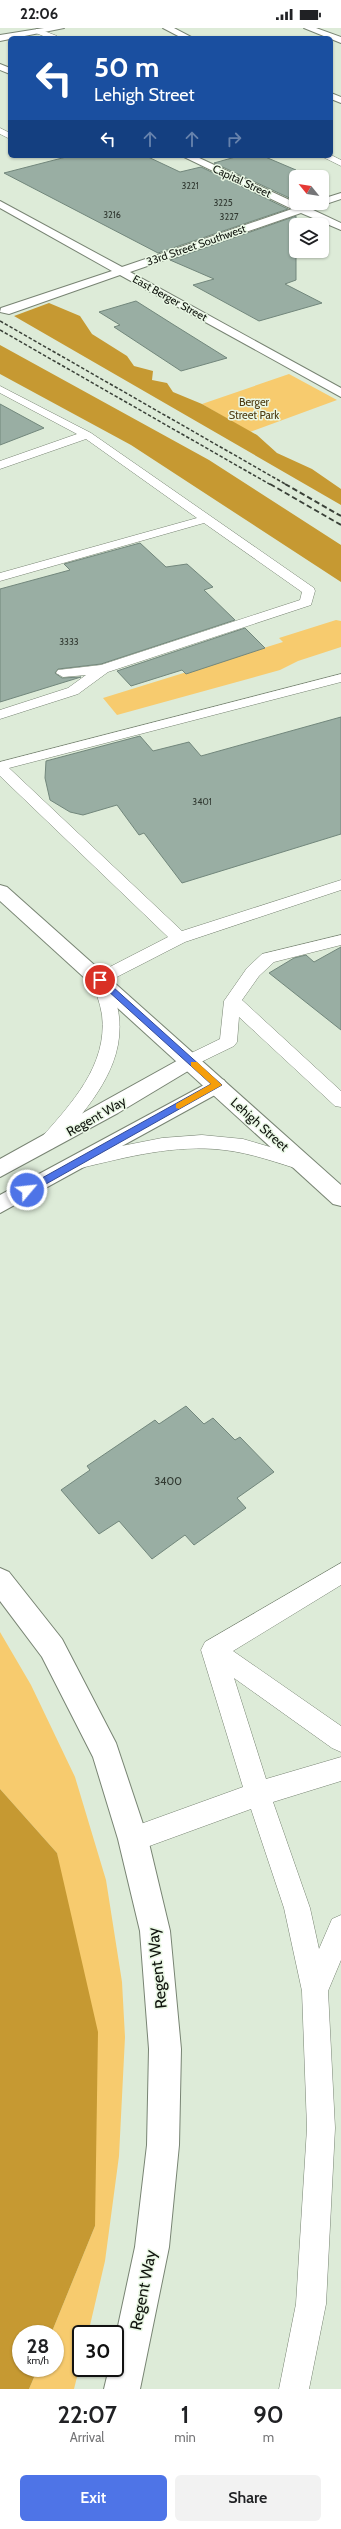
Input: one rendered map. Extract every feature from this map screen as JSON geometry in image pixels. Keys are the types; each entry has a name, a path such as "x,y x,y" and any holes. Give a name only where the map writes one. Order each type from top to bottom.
{"main road":[{"path":"11,36 60,28"},
{"path":"167,28 185,36"},
{"path":"308,28 330,36"},
{"name":"Capital Street","path":"191,158 289,203"},
{"name":"33rd Street Southwest","path":"329,200 341,196"},
{"name":"East Berger Street","path":"0,204 341,393"},
{"name":"33rd Street Southwest","path":"5,311 299,210"},
{"name":"Capital Street","path":"304,210 341,227"},
{"name":"Lehigh Street","path":"0,891 191,1060 341,1198"},
{"name":"Regent Way","path":"0,1169 191,1060"},
{"path":"0,1205 217,1085"},
{"name":"Regent Way","path":"0,1580 52,1648 106,1752 133,1839 155,1931 165,2057 163,2144 152,2247 122,2389"}],"lane":[{"path":"39,31 50,36"},
{"path":"330,158 341,163"},
{"path":"0,389 87,435 309,591 306,602 103,669 63,673"},
{"path":"0,465 87,435"},
{"path":"0,577 205,519"},
{"path":"0,715 73,691 103,669"},
{"path":"0,767 341,678"},
{"path":"0,767 179,938"},
{"path":"46,1144 93,1088 110,1052 112,1020 100,980 179,938 341,885"},
{"path":"191,1060 228,1042 232,1001 253,972 268,958 341,940"},
{"path":"232,1001 341,1101"},
{"path":"81,1161 175,1142 211,1142 243,1146 304,1164"},
{"path":"213,1650 341,1573"},
{"path":"213,1650 341,1740"},
{"path":"213,1650 258,1794 297,1908 315,1991 320,2136 311,2304 294,2389"},
{"path":"133,1839 258,1794 341,1769"},
{"path":"315,1991 341,1928"}],"green space":[{"name":"Berger Street Park","path":"289,374 337,400 250,432 202,404"},
{"path":"336,620 341,621 341,647 298,661 280,670 117,715 103,698 283,642 279,638"},
{"path":"0,1632 31,1685 75,1777 106,1880 122,1982 125,2037 119,2156 105,2261 90,2325 72,2325 72,2377 77,2377 74,2389 29,2389 34,2377 64,2377 64,2325 55,2325 95,2226 57,1853 0,1789"}],"shaded area":[{"path":"49,303 80,316 92,334 127,356 134,366 153,371 152,380 167,383 173,392 202,404 257,435 277,453 312,469 341,489 341,505 14,316"},
{"path":"0,345 209,460 341,545 341,582 131,445 0,374"},
{"path":"0,1789 57,1853 98,2032 95,2226 55,2325 12,2325 12,2377 34,2377 29,2389 0,2389"}],"building":[{"path":"62,158 150,158 180,172 201,167 288,209 158,253 4,173"},
{"path":"232,158 268,158 296,170 289,170 289,198 214,163"},
{"path":"289,218 289,258 296,258 296,280 285,284 322,303 259,321 193,285 214,279 170,260"},
{"path":"136,301 227,358 181,371 114,327 120,325 99,312"},
{"path":"0,404 44,428 0,445"},
{"path":"140,543 166,567 187,564 213,587 204,590 235,620 101,664 58,669 55,673 62,678 81,677 0,702 0,589 70,570 64,564"},
{"path":"245,628 265,648 186,674 182,670 131,686 117,671"},
{"path":"341,717 341,834 182,883 144,833 139,835 117,805 83,815 70,812 50,800 45,778 46,761 140,736 153,751 189,742 201,756"},
{"path":"341,947 341,1030 269,973 294,958 306,955 314,962"},
{"path":"186,1406 204,1424 213,1418 235,1440 240,1437 274,1472 237,1498 246,1508 194,1545 185,1535 152,1559 119,1521 99,1534 61,1490 90,1470 87,1466 155,1420 159,1424"}],"railway":[{"path":"0,321 287,485"},
{"path":"0,330 271,485"},
{"path":"270,484 341,525"},
{"path":"285,484 341,516"}],"slow traffic":[{"path":"179,1106 217,1085 194,1064"}],"route":[{"path":"27,1190 217,1085 191,1060 100,980"}]}
